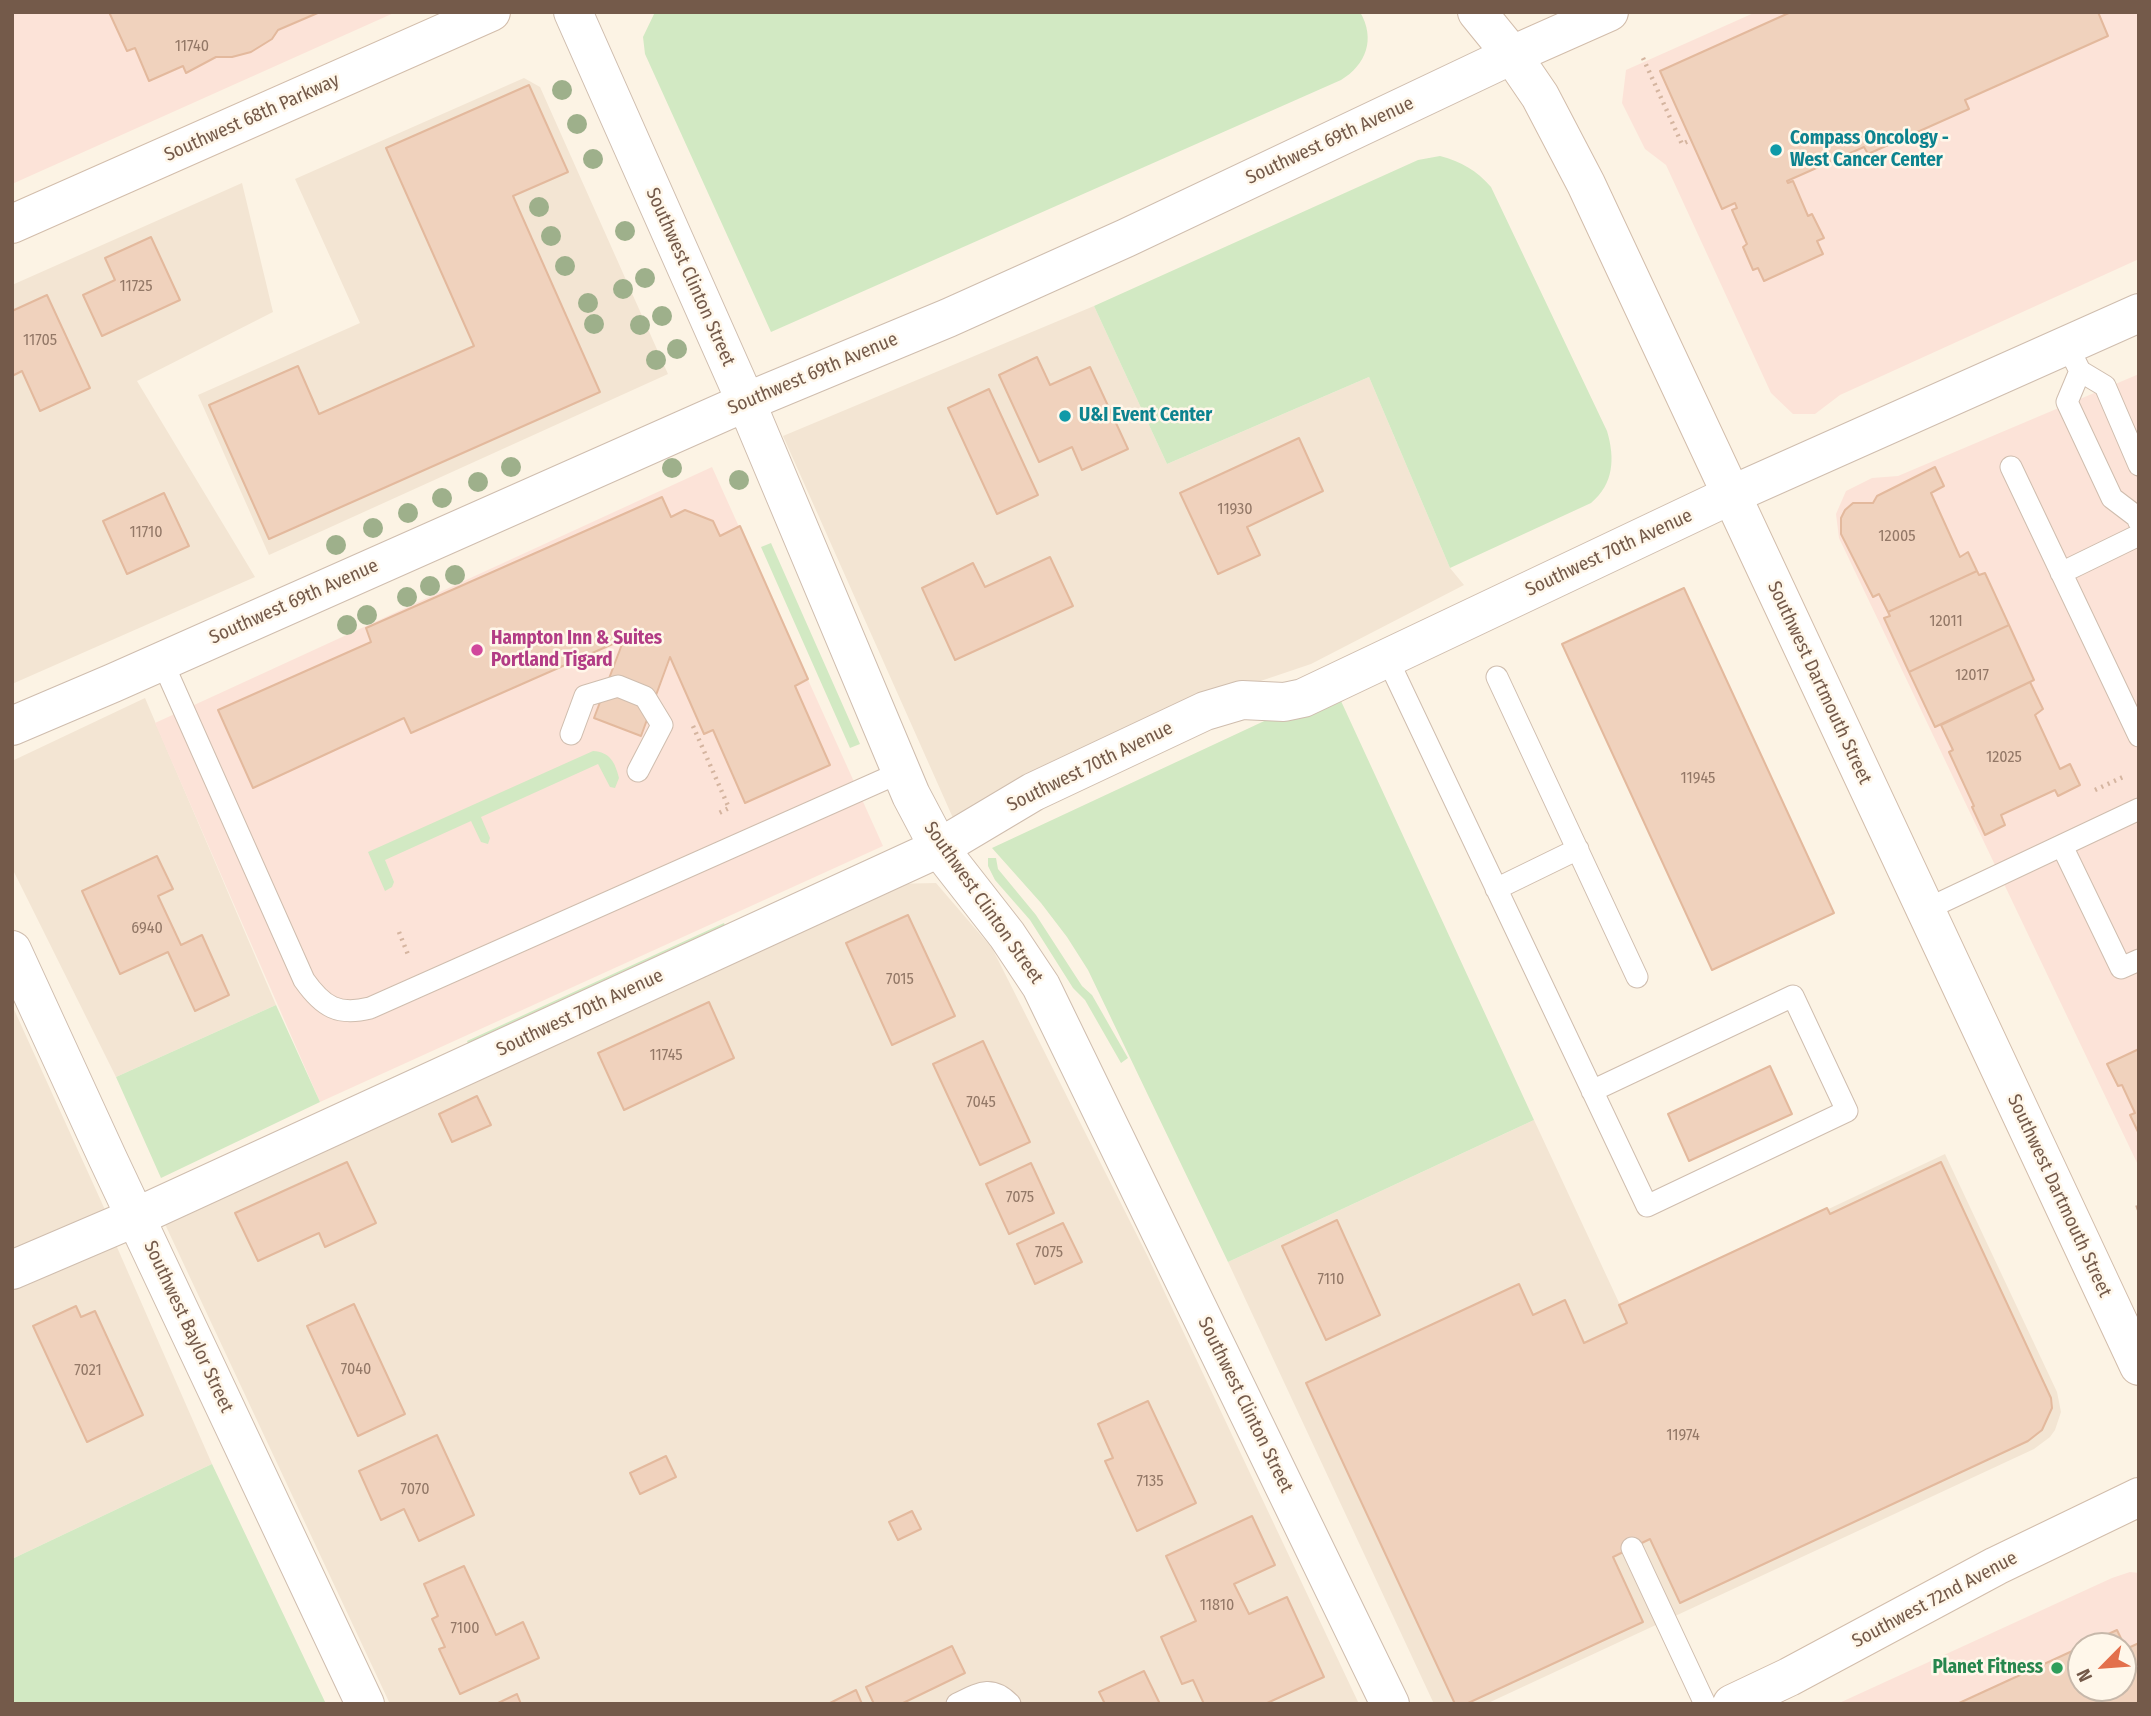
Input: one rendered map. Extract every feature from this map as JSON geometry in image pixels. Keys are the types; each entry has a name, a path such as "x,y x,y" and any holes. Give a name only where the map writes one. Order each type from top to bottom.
{"street":[{"name":"Southwest 68th Parkway","path":"12,224 491,12"},
{"name":"Southwest Clinton Street","path":"573,12 746,402 901,772 939,848 1007,935 1041,986 1390,1704"},
{"name":"Southwest Dartmouth Street","path":"1477,12 1512,55 1553,119 1586,184 2139,1367"},
{"name":"Southwest 69th Avenue","path":"12,726 746,402 948,318 1126,238 1512,55 1609,12"},
{"name":"Southwest 70th Avenue","path":"12,1270 136,1217 939,848 1033,792 1205,711 1242,700 1284,702 1303,698 1731,495 2074,358 2139,313"},
{"name":"Southwest Baylor Street","path":"12,950 365,1704"},
{"name":"Southwest 72nd Avenue","path":"1732,1704 1789,1677 1997,1566 2139,1497"}],"lane":[{"path":"2074,358 2105,386 2139,465"},
{"path":"2061,573 2138,521 2112,498 2067,402 2074,358"},
{"path":"2011,467 2139,736"},
{"path":"1387,658 1496,889 1592,1091 1647,1206 1847,1111 1793,996 1592,1091"},
{"path":"162,661 304,980 316,997 333,1008 352,1013 370,1008 901,772"},
{"path":"1497,677 1637,977"},
{"path":"571,734 585,696 618,685 645,697 662,725 638,771"},
{"path":"1925,911 2139,809"},
{"path":"2063,846 2121,968 2139,960"},
{"path":"1496,889 1578,849"},
{"path":"1632,1548 1704,1704"},
{"path":"957,1704 975,1695 989,1692 1000,1695 1010,1704"}],"path":[{"path":"1643,58 1682,144 1691,140"},
{"path":"693,726 729,808 717,814"},
{"path":"2095,790 2123,777"},
{"path":"399,932 413,964"}],"shaded area":[{"path":"12,12 396,12 12,184"},
{"path":"1756,12 2139,12 2139,259 1840,395 1815,414 1793,414 1771,393 1666,165 1645,149 1622,103 1626,70"},
{"path":"524,78 540,87 668,374 269,555 198,395 360,323 295,179"},
{"path":"242,183 273,312 137,381 255,577 12,684 12,285"},
{"path":"1094,306 1167,464 1369,377 1450,568 1464,585 1311,664 1225,693 957,827 783,436"},
{"path":"2139,374 2139,1167 1839,538 1836,514 1846,491 1872,478 1898,476"},
{"path":"712,467 883,846 320,1102 155,723"},
{"path":"145,698 276,1005 116,1077 12,868 12,761"},
{"path":"936,883 992,948 1148,1257 1359,1704 390,1704 164,1222 892,884"},
{"path":"12,1005 106,1212 12,1252"},
{"path":"1534,1120 1621,1307 1945,1154 2057,1392 2061,1412 2055,1430 2034,1449 1486,1704 1434,1704 1228,1262"},
{"path":"113,1238 212,1464 12,1559 12,1285"},
{"path":"2130,1572 2139,1573 2139,1704 1837,1704 2112,1578"}],"green space":[{"path":"655,12 1360,12 1365,22 1368,41 1357,67 1341,80 771,332 645,54 643,37"},
{"path":"1440,156 1468,167 1491,187 1607,431 1612,461 1604,488 1591,503 1450,568 1369,377 1167,464 1094,306 1418,160"},
{"path":"771,543 860,744 850,748 761,547"},
{"path":"1335,688 1534,1120 1228,1262 1088,970 1041,903 992,848"},
{"path":"593,751 604,753 613,763 619,778 615,788 610,787 598,764 481,817 490,838 488,844 481,842 471,821 385,860 394,882 392,887 385,891 368,852"},
{"path":"988,858 996,858 998,869 1036,915 1082,986 1092,995 1128,1058 1121,1063 1085,1000 1073,988 1030,920 995,880 988,866"},
{"path":"724,923 728,934 472,1053 467,1041"},
{"path":"276,1005 320,1102 161,1178 116,1077"},
{"path":"212,1464 326,1704 12,1704 12,1559"}],"building":[{"path":"109,12 320,12 278,30 272,39 251,52 232,57 216,57 186,73 183,66 149,81 135,48 127,51"},
{"name":"Compass Oncology - West Cancer Center","path":"1791,12 2098,12 2108,36 1965,100 1969,109 1868,154 1864,147 1787,181 1793,181 1808,216 1812,214 1824,238 1817,241 1823,254 1764,281 1758,268 1753,270 1743,247 1747,244 1732,210 1737,208 1735,203 1722,209 1660,71"},
{"path":"529,85 568,172 513,196 600,392 269,539 209,405 298,366 319,414 474,346 386,148"},
{"path":"151,237 180,300 102,336 83,295 115,280 105,258"},
{"path":"47,295 90,388 40,411 22,371 12,376 12,311"},
{"name":"U&I Event Center","path":"1037,357 1050,385 1090,367 1128,449 1082,470 1072,447 1039,462 999,375"},
{"path":"989,389 1038,495 997,514 948,408"},
{"path":"1299,438 1323,491 1247,527 1260,555 1218,574 1180,493"},
{"path":"1935,467 1944,486 1931,493 1960,557 1968,552 1977,571 1888,612 1879,594 1873,597 1841,534 1841,518 1853,503 1873,503 1877,496"},
{"path":"164,493 189,546 127,574 103,521"},
{"name":"Hampton Inn & Suites Portland Tigard","path":"662,497 671,517 685,510 713,521 720,536 740,526 808,679 795,686 830,765 745,803 713,730 704,734 670,657 641,736 594,718 624,639 411,733 404,718 253,788 218,710 371,642 366,628"},
{"path":"1050,557 1073,606 955,660 922,588 973,563 985,587"},
{"path":"1977,571 1979,575 1985,573 2009,625 1909,672 1884,618 1890,616 1888,612"},
{"path":"1684,588 1834,913 1712,970 1562,644"},
{"path":"2009,625 2034,680 1935,727 1909,672"},
{"path":"2030,682 2043,709 2035,715 2060,769 2070,764 2080,785 2058,796 2055,790 2001,815 2005,825 1985,835 1949,752 1953,750 1941,725"},
{"path":"157,856 173,889 158,896 181,945 202,935 229,995 195,1011 168,952 120,974 82,891"},
{"path":"908,915 955,1016 892,1045 846,943"},
{"path":"709,1002 734,1058 624,1110 598,1053"},
{"path":"983,1041 1030,1142 980,1165 933,1064"},
{"path":"2139,1049 2139,1134 2130,1115 2135,1113 2122,1085 2118,1086 2107,1064"},
{"path":"1770,1066 1792,1114 1689,1161 1668,1114"},
{"path":"477,1096 491,1125 452,1142 439,1114"},
{"path":"347,1162 376,1223 325,1247 319,1233 258,1261 235,1213"},
{"path":"1941,1162 2051,1398 2052,1408 2042,1430 2028,1441 1680,1603 1650,1539 1613,1557 1643,1622 1466,1704 1455,1704 1306,1383 1519,1284 1533,1315 1565,1300 1584,1343 1627,1323 1619,1305 1827,1208 1830,1214"},
{"path":"1031,1163 1054,1213 1009,1234 986,1184"},
{"path":"1337,1220 1380,1315 1326,1340 1282,1246"},
{"path":"1063,1223 1082,1262 1035,1284 1017,1244"},
{"path":"354,1304 405,1414 358,1436 307,1326"},
{"path":"76,1306 81,1317 95,1311 143,1415 87,1442 33,1326"},
{"path":"1148,1401 1196,1503 1137,1531 1105,1461 1113,1458 1098,1424"},
{"path":"437,1435 474,1515 419,1541 404,1509 381,1520 359,1471"},
{"path":"666,1456 676,1477 640,1494 630,1473"},
{"path":"912,1511 921,1529 898,1540 889,1522"},
{"path":"1252,1516 1275,1565 1234,1584 1249,1614 1287,1597 1324,1677 1265,1704 1204,1704 1193,1680 1182,1684 1161,1637 1196,1621 1166,1556"},
{"path":"464,1566 496,1635 523,1622 539,1658 460,1694 439,1649 445,1647 432,1619 438,1616 424,1584"},
{"path":"2139,1643 2139,1704 1957,1704 2067,1653 2067,1702 2137,1702"},
{"path":"952,1646 965,1673 901,1704 874,1704 866,1687"},
{"path":"1144,1671 1160,1704 1105,1704 1099,1692"},
{"path":"856,1690 862,1704 828,1704"},
{"path":"517,1694 521,1704 496,1704"}],"place":[{"name":"Compass Oncology - West Cancer Center","path":"1776,150"},
{"name":"U&I Event Center","path":"1065,416"},
{"name":"Hampton Inn & Suites Portland Tigard","path":"477,650"},
{"name":"Planet Fitness","path":"2057,1668"}]}
